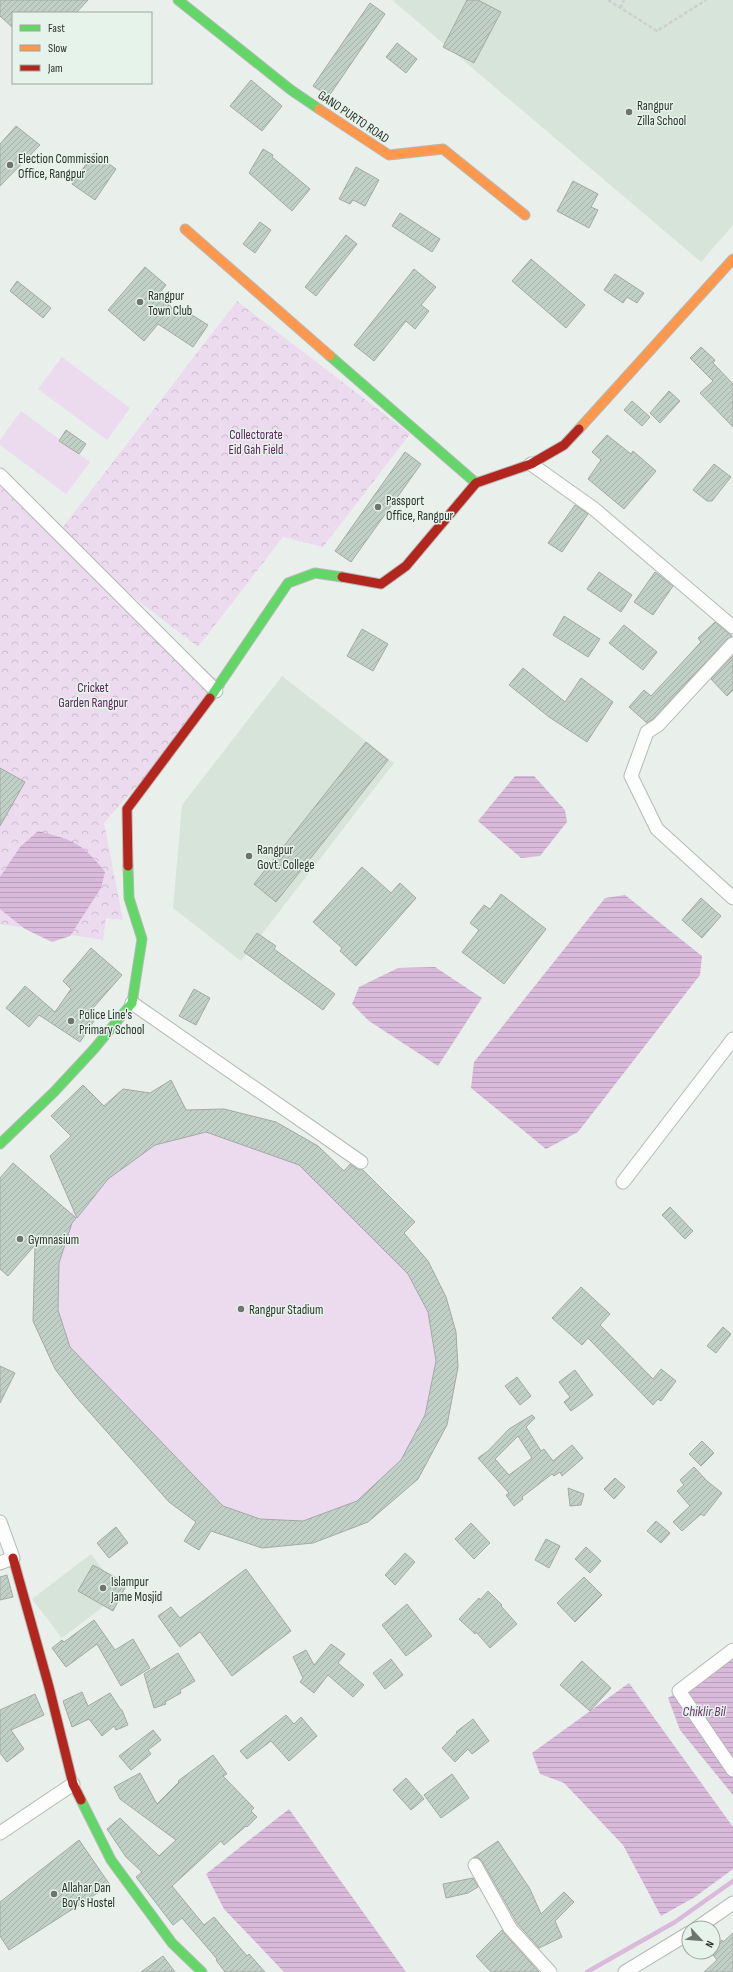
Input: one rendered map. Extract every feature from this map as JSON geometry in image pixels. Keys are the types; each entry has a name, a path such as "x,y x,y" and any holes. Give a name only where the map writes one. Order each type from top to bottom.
{"street":[{"name":"GANO PURTO ROAD","path":"178,0 291,90 388,155 444,149 525,215"},
{"path":"185,230 476,484"},
{"path":"0,1144 54,1092 94,1049 132,1003 142,939 129,898 127,809 216,691 288,583 315,573 381,584 406,566 476,484 531,464 564,445 733,260"},
{"path":"531,464 593,508 733,627"},
{"path":"0,475 216,691"},
{"path":"733,644 658,725 647,732 631,776 657,829 733,898"},
{"path":"132,1003 361,1162"},
{"path":"623,1182 733,1039"},
{"path":"0,1522 13,1558 49,1687 73,1784 112,1860 172,1943 202,1972"},
{"path":"0,1563 13,1558"},
{"path":"733,1650 679,1691 733,1770"},
{"path":"0,1833 73,1784"},
{"path":"474,1865 510,1928 550,1972"},
{"path":"708,1920 733,1904"},
{"path":"625,1972 681,1938"}],"path":[{"path":"608,0 657,31 706,0"},
{"path":"620,8 624,0"}],"shaded area":[{"name":"Rangpur Zilla School","path":"392,0 733,0 733,225 701,262"},
{"name":"Rangpur Govt. College","path":"282,676 394,763 241,961 173,908 182,805"},
{"path":"91,1554 121,1593 62,1638 32,1599"}],"green space":[{"path":"237,301 410,434 323,547 283,537 198,647 75,552 225,687 104,823 123,920 106,918 103,940 0,924 0,486 56,536"},
{"path":"62,357 130,408 107,440 38,389"},
{"path":"21,411 90,462 66,494 0,445 0,440"},
{"name":"Rangpur Stadium","path":"171,1080 187,1110 224,1109 276,1122 318,1146 344,1171 354,1161 415,1222 404,1233 428,1261 446,1297 456,1332 458,1367 447,1425 418,1479 368,1522 313,1543 169,1502 77,1398 55,1369 33,1321 34,1264 73,1210 50,1156 123,1089 150,1093"}],"water":[{"path":"515,776 534,776 565,810 567,822 540,856 521,858 478,821"},
{"path":"38,831 69,840 76,844 90,855 105,872 101,888 70,936 52,942 25,929 0,909 0,877 20,847"},
{"path":"625,895 702,956 700,975 578,1132 546,1149 471,1088 474,1062 605,898"},
{"path":"435,967 482,998 438,1066 369,1021 352,1004 359,987 398,968"},
{"name":"Chiklir Bil","path":"733,1659 733,1795 680,1730 668,1698"},
{"path":"629,1683 733,1827 733,1869 695,1897 661,1916 623,1845 564,1783 540,1774 532,1753"},
{"path":"289,1809 406,1972 284,1972 224,1909 206,1874"}],"building":[{"path":"0,0 88,0 77,12 12,12 12,27 0,16"},
{"path":"467,0 478,0 501,12 474,63 443,47"},
{"path":"370,3 385,14 329,96 313,86"},
{"path":"397,43 417,59 406,73 386,57"},
{"path":"251,80 282,106 262,131 230,106"},
{"name":"Election Commission Office, Rangpur","path":"16,126 40,145 0,186 0,144"},
{"path":"263,149 273,155 272,157 310,189 292,211 249,173"},
{"path":"94,153 116,169 95,200 72,184"},
{"path":"356,167 379,180 365,206 353,200 350,204 339,199"},
{"path":"573,181 598,194 591,207 598,210 589,228 557,211"},
{"path":"400,213 440,239 432,252 392,226"},
{"path":"260,222 271,230 255,253 243,244"},
{"path":"346,235 357,244 316,296 305,287"},
{"path":"531,259 585,305 566,328 512,281"},
{"name":"Rangpur Town Club","path":"145,267 166,285 158,295 178,313 181,308 208,325 193,347 158,324 144,341 108,310"},
{"path":"414,269 436,287 421,305 429,311 415,329 406,321 374,361 354,345"},
{"path":"615,274 644,293 637,303 627,297 623,303 604,290"},
{"path":"17,281 51,308 43,318 10,291"},
{"path":"701,347 715,360 713,363 733,384 733,427 700,393 713,381 690,358"},
{"path":"669,391 680,401 660,423 650,413"},
{"path":"632,401 650,417 642,426 624,410"},
{"path":"66,430 86,444 79,454 59,441"},
{"path":"607,435 631,454 633,451 656,471 624,509 588,479 601,460 592,452"},
{"name":"Passport Office, Rangpur","path":"405,452 421,464 351,562 335,551"},
{"path":"714,464 731,477 712,501 707,501 693,490"},
{"path":"575,505 588,514 562,552 548,543"},
{"path":"599,572 632,595 621,612 587,589"},
{"path":"655,572 673,586 653,615 634,602"},
{"path":"564,616 600,639 588,657 553,635"},
{"path":"715,622 732,636 727,639 653,719 647,723 629,707 644,690 651,696 701,642 698,638"},
{"path":"624,625 657,652 643,670 609,643"},
{"path":"362,629 388,644 373,671 347,656"},
{"path":"733,656 733,690 727,696 711,679"},
{"path":"523,668 565,702 581,678 613,702 587,742 549,717 509,685"},
{"path":"366,742 388,760 276,902 254,884"},
{"path":"0,768 25,782 0,826"},
{"path":"362,867 391,893 400,883 416,898 356,966 340,951 342,948 313,922"},
{"path":"501,894 546,929 504,984 462,952 479,930 470,923 484,905 490,909"},
{"path":"701,898 721,916 702,938 682,920"},
{"path":"257,933 276,946 274,949 335,994 323,1010 244,952"},
{"path":"91,948 122,975 86,1016 94,1021 80,1042 39,1015 29,1027 6,1008 25,986 55,1012 71,989 63,981"},
{"path":"194,989 210,998 196,1025 179,1016"},
{"path":"171,1080 186,1110 224,1109 276,1122 318,1146 344,1171 350,1164 357,1169 363,1170 415,1222 404,1233 428,1261 446,1297 456,1332 458,1367 447,1425 418,1479 368,1522 313,1543 262,1548 211,1531 199,1550 184,1541 196,1522 169,1502 77,1398 55,1369 33,1321 35,1245 8,1276 0,1269 0,1178 13,1163 76,1218 72,1223 59,1263 58,1310 70,1347 223,1506 260,1519 303,1521 357,1501 401,1460 425,1415 436,1361 428,1312 408,1274 299,1165 206,1132 155,1145 108,1179 77,1218 50,1156 71,1136 51,1116 83,1085 104,1106 123,1089 150,1093"},
{"path":"670,1207 693,1231 685,1239 662,1215"},
{"path":"581,1287 610,1314 600,1325 653,1379 661,1369 676,1381 661,1401 658,1399 653,1405 588,1338 582,1345 552,1318"},
{"path":"723,1327 731,1334 716,1353 707,1346"},
{"path":"0,1366 15,1373 0,1403"},
{"path":"575,1370 593,1395 571,1411 564,1402 570,1397 559,1382"},
{"path":"517,1377 531,1396 520,1405 505,1386"},
{"path":"532,1415 535,1418 526,1427 541,1451 544,1449 553,1461 572,1445 583,1458 562,1476 560,1472 554,1476 552,1474 522,1497 523,1499 514,1506 506,1495 509,1493 478,1458 488,1451 509,1429","holes":["518,1436 532,1458 509,1475 495,1459"]},
{"path":"702,1441 714,1453 701,1466 689,1454"},
{"path":"694,1467 707,1481 722,1493 704,1516 701,1514 682,1531 673,1522 690,1506 677,1491 684,1485 680,1480"},
{"path":"615,1478 625,1487 614,1499 604,1489"},
{"path":"568,1488 584,1494 581,1505 570,1506"},
{"path":"656,1521 670,1533 661,1543 647,1531"},
{"path":"471,1523 490,1543 474,1559 455,1539"},
{"path":"116,1527 128,1543 109,1558 97,1543"},
{"path":"546,1539 560,1546 549,1568 535,1560"},
{"path":"586,1547 601,1561 590,1573 575,1559"},
{"path":"405,1553 415,1562 395,1585 385,1575"},
{"name":"Islampur Jame Mosjid","path":"93,1565 127,1584 113,1611 78,1591"},
{"path":"246,1569 291,1631 232,1676 200,1632 180,1647 158,1616 171,1607 180,1618"},
{"path":"7,1575 13,1597 0,1600 0,1577"},
{"path":"584,1577 602,1595 575,1622 557,1603"},
{"path":"488,1591 502,1605 501,1606 517,1624 490,1648 476,1632 475,1634 459,1619 479,1598 480,1600"},
{"path":"407,1604 432,1636 406,1656 382,1625"},
{"path":"94,1620 115,1650 133,1639 150,1668 121,1686 97,1644 66,1667 52,1648 62,1640 64,1642"},
{"path":"331,1644 345,1654 338,1663 364,1685 353,1697 328,1675 314,1693 300,1682 303,1678 293,1657 306,1650 314,1665"},
{"path":"178,1653 195,1681 180,1690 181,1693 165,1702 166,1704 154,1708 144,1674"},
{"path":"391,1659 403,1675 385,1689 373,1673"},
{"path":"582,1661 611,1688 590,1711 560,1685"},
{"path":"82,1692 88,1706 110,1693 122,1710 128,1725 116,1730 114,1726 102,1736 89,1719 72,1727 63,1701"},
{"path":"35,1694 44,1715 11,1730 24,1749 7,1762 0,1753 0,1710"},
{"path":"286,1715 294,1724 301,1717 317,1736 289,1761 271,1741 247,1759 240,1751"},
{"path":"473,1719 489,1741 472,1754 468,1749 455,1762 442,1748 457,1733 456,1732"},
{"path":"153,1730 161,1740 148,1750 151,1754 131,1770 119,1756"},
{"path":"213,1755 227,1774 223,1776 254,1808 251,1811 257,1817 224,1845 221,1841 172,1886 204,1925 214,1917 247,1956 249,1954 265,1972 225,1972 216,1960 217,1959 182,1918 173,1925 136,1877 142,1872 126,1857 107,1829 120,1818 159,1856 176,1840 120,1799 114,1787 140,1773 157,1804 179,1782 178,1781"},
{"path":"452,1774 469,1798 441,1818 424,1795"},
{"path":"406,1778 424,1799 411,1810 393,1790"},
{"name":"Allahar Dan Boy's Hostel","path":"79,1840 110,1885 9,1950 0,1936 0,1902"},
{"path":"498,1841 530,1889 541,1914 564,1892 574,1902 555,1921 562,1937 539,1948 517,1923 482,1861 479,1858 473,1858"},
{"path":"473,1878 478,1887 468,1893 446,1898 443,1884"},
{"path":"502,1930 539,1972 491,1972 476,1956"},
{"path":"733,1933 733,1972 704,1972 717,1960 721,1960 721,1941 722,1940 723,1942"},
{"path":"163,1956 175,1972 141,1972"}],"waterway":[{"path":"587,1972 675,1922 733,1881"}],"traffic: fast":[{"path":"178,0 291,90 319,109"},
{"path":"330,356 476,483"},
{"path":"210,698 288,583 315,573 342,577"},
{"path":"0,1144 54,1092 94,1049 132,1003 142,939 129,898 128,866"},
{"path":"81,1800 111,1860 172,1943 202,1972"}],"traffic: slow":[{"path":"319,109 389,155 443,149 525,215"},
{"path":"185,229 330,356"},
{"path":"579,429 733,259"}],"traffic: jam":[{"path":"342,577 381,584 406,566 476,483 531,464 564,445 579,429"},
{"path":"128,866 127,809 210,698"},
{"path":"13,1558 49,1687 73,1784 81,1800"}],"place":[{"name":"Rangpur Zilla School","path":"629,112"},
{"name":"Election Commission Office, Rangpur","path":"10,165"},
{"name":"Rangpur Town Club","path":"140,302"},
{"name":"Passport Office, Rangpur","path":"378,507"},
{"name":"Rangpur Govt. College","path":"249,856"},
{"name":"Police Line's Primary School","path":"71,1021"},
{"name":"Gymnasium","path":"20,1239"},
{"name":"Rangpur Stadium","path":"241,1309"},
{"name":"Islampur Jame Mosjid","path":"103,1588"},
{"name":"Allahar Dan Boy's Hostel","path":"54,1894"}],"park label":[{"name":"Collectorate Eid Gah Field","path":"256,442"},
{"name":"Cricket Garden Rangpur","path":"93,694"}]}
